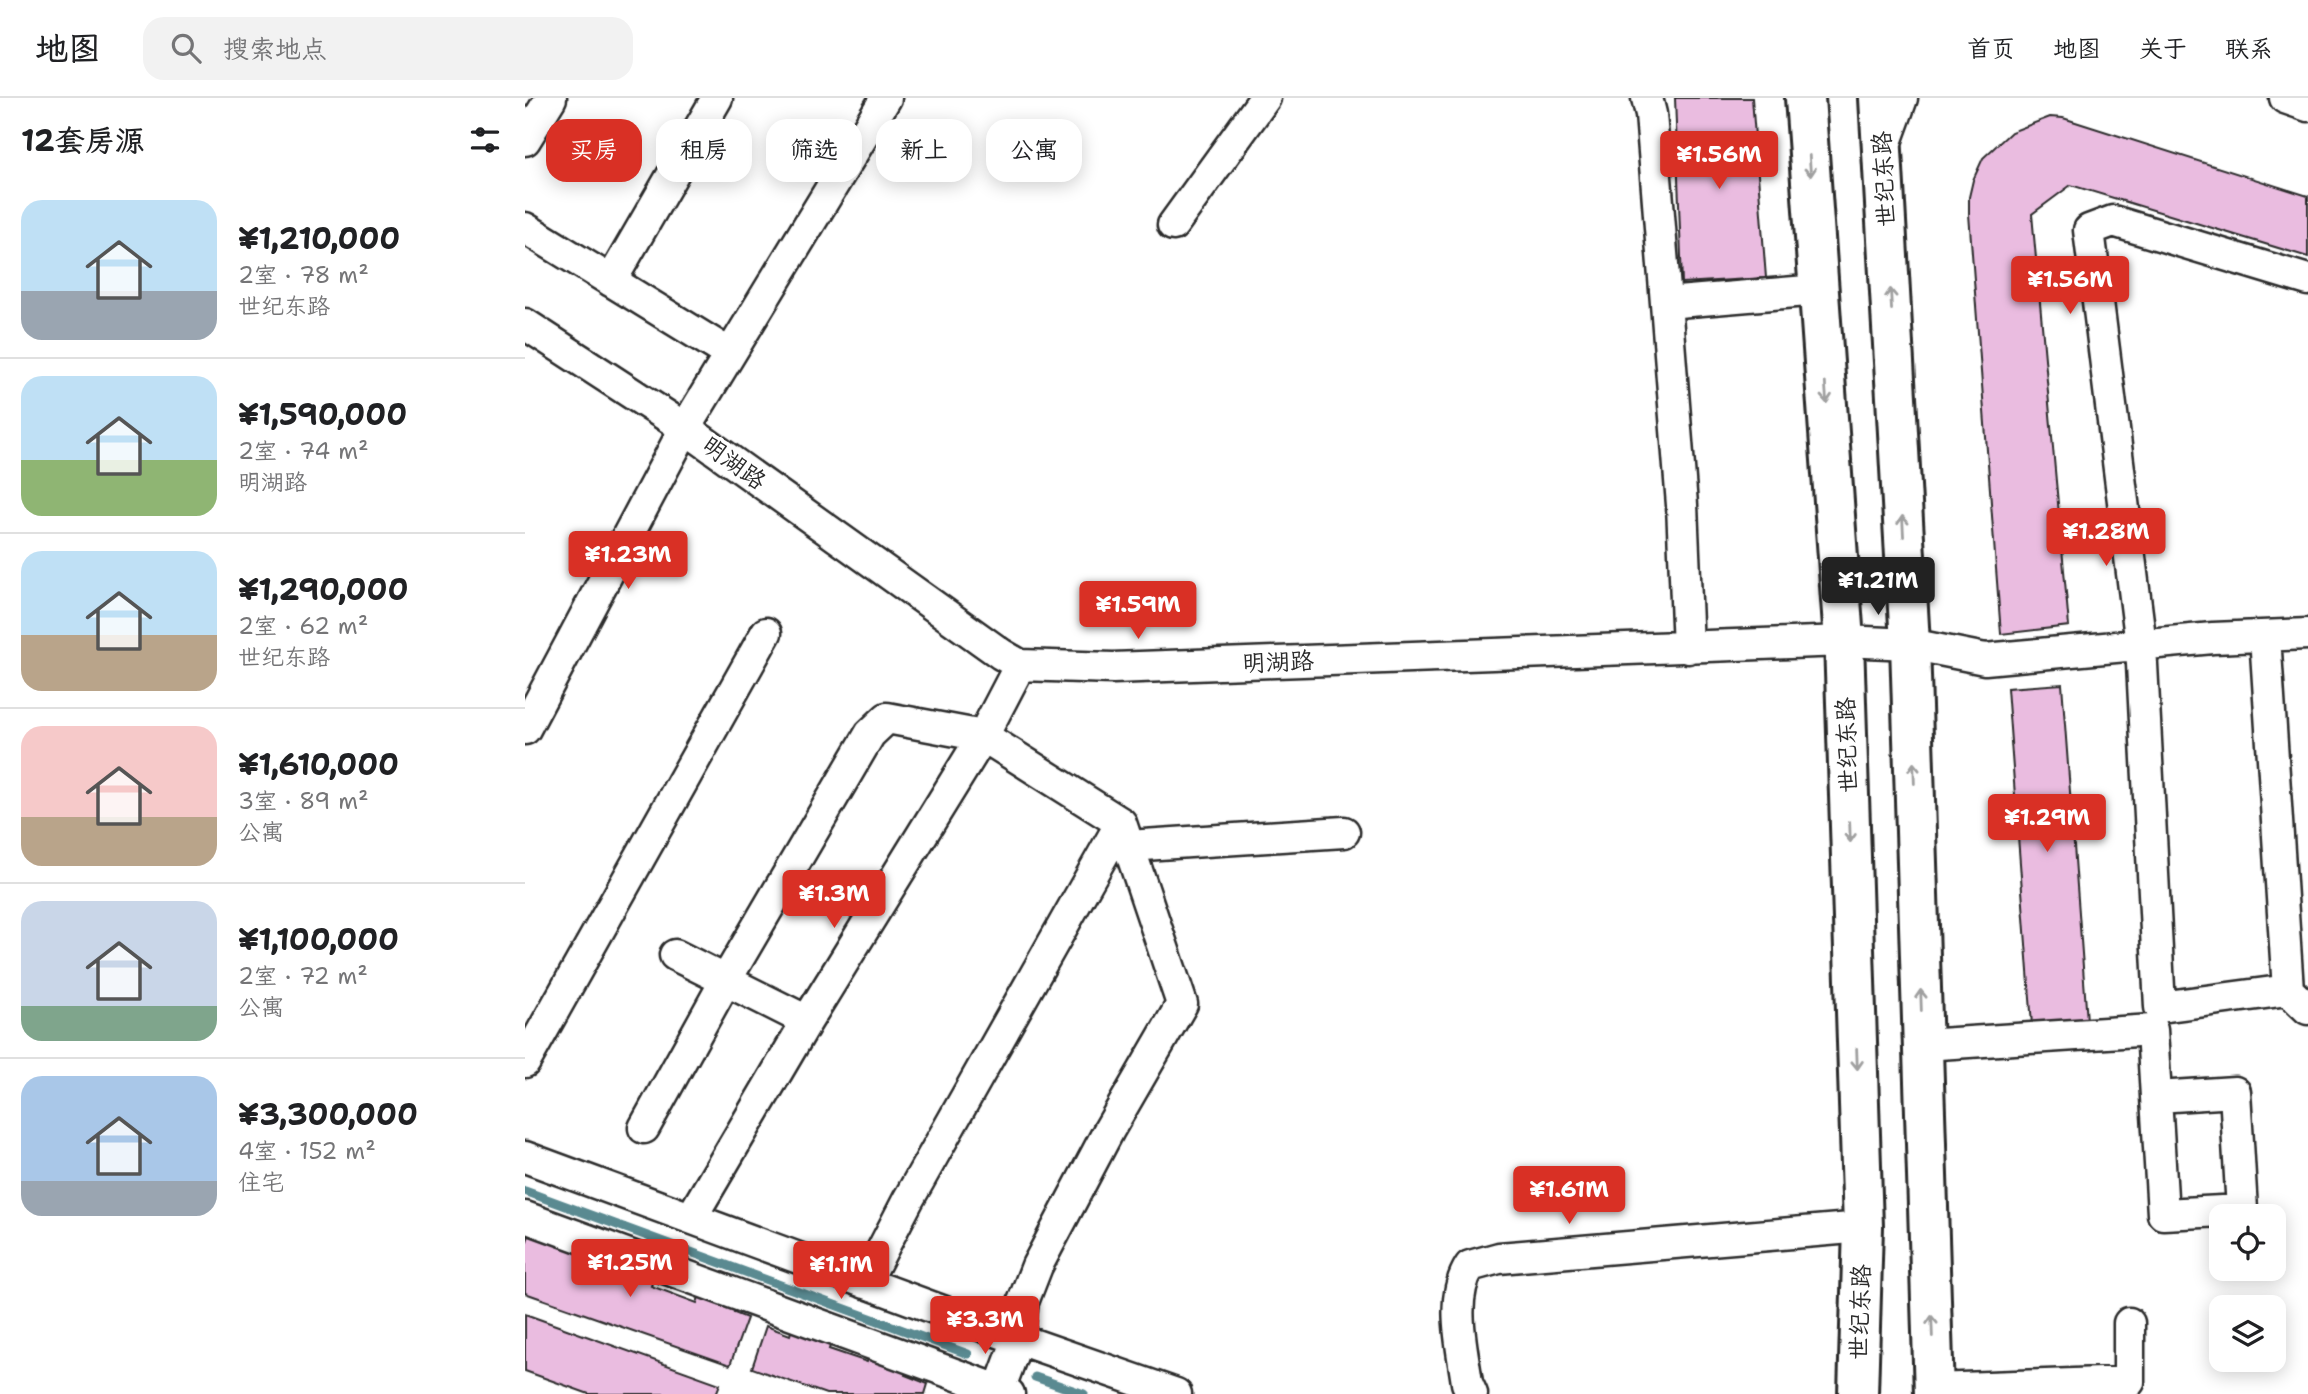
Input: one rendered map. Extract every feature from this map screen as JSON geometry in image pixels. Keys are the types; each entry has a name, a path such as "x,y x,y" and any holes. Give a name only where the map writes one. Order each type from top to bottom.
{"main road":[{"name":"世纪东路","path":"1879,98 1910,643 1934,1391"},
{"name":"世纪东路","path":"1805,99 1844,641 1863,1227 1858,1394"}],"street":[{"path":"525,140 551,98"},
{"path":"611,281 717,98"},
{"path":"525,729 685,428 885,98"},
{"path":"1173,225 1265,98"},
{"path":"1647,98 1651,114 1682,505 1688,648"},
{"path":"1882,152 1902,98"},
{"path":"2285,98 2308,106"},
{"path":"2265,636 2298,1000 2160,1007 2141,645 2089,230 2113,221 2308,280"},
{"path":"525,228 730,354"},
{"path":"1666,303 1819,290"},
{"name":"明湖路","path":"525,324 685,428 1020,665 1113,668 1844,641 1910,643 1985,659 2213,638 2308,634"},
{"path":"525,1062 766,633"},
{"path":"691,1218 807,1021 983,736 1020,665"},
{"path":"644,1128 726,980 870,734 887,718 983,736 1125,834 1344,832"},
{"path":"865,1283 908,1200 1125,834"},
{"path":"525,1217 1003,1393 1018,1339 1023,1302 1048,1244 1109,1129 1182,1004 1125,834"},
{"path":"675,955 807,1021"},
{"path":"1923,1045 2152,1030 2164,1214 2242,1210 2235,1092 2157,1097"},
{"path":"525,1157 1018,1339 1176,1394"},
{"path":"1472,1394 1467,1383 1458,1305 1463,1277 1470,1266 1499,1258 1863,1227"},
{"path":"1934,1391 2129,1388 2129,1323"}],"building":[{"path":"1675,98 1752,98 1766,278 1682,283"},
{"path":"2050,117 2063,118 2308,196 2308,257 2071,185 2032,214 2069,626 2001,634 1969,197 1983,158 2011,132"},
{"path":"2062,684 2087,1021 2032,1025 2007,688"},
{"path":"531,1229 581,1247 578,1257 609,1268 612,1259 655,1274 651,1286 697,1303 701,1291 736,1304 734,1313 747,1318 730,1365 525,1293 525,1241"},
{"path":"525,1314 720,1384 716,1394 589,1394 525,1371"},
{"path":"793,1325 832,1340 829,1349 867,1362 870,1353 908,1367 905,1375 928,1384 925,1394 826,1394 752,1368 766,1326 790,1335"}],"waterway":[{"path":"525,1191 968,1354"},
{"path":"1035,1377 1084,1394"}]}
